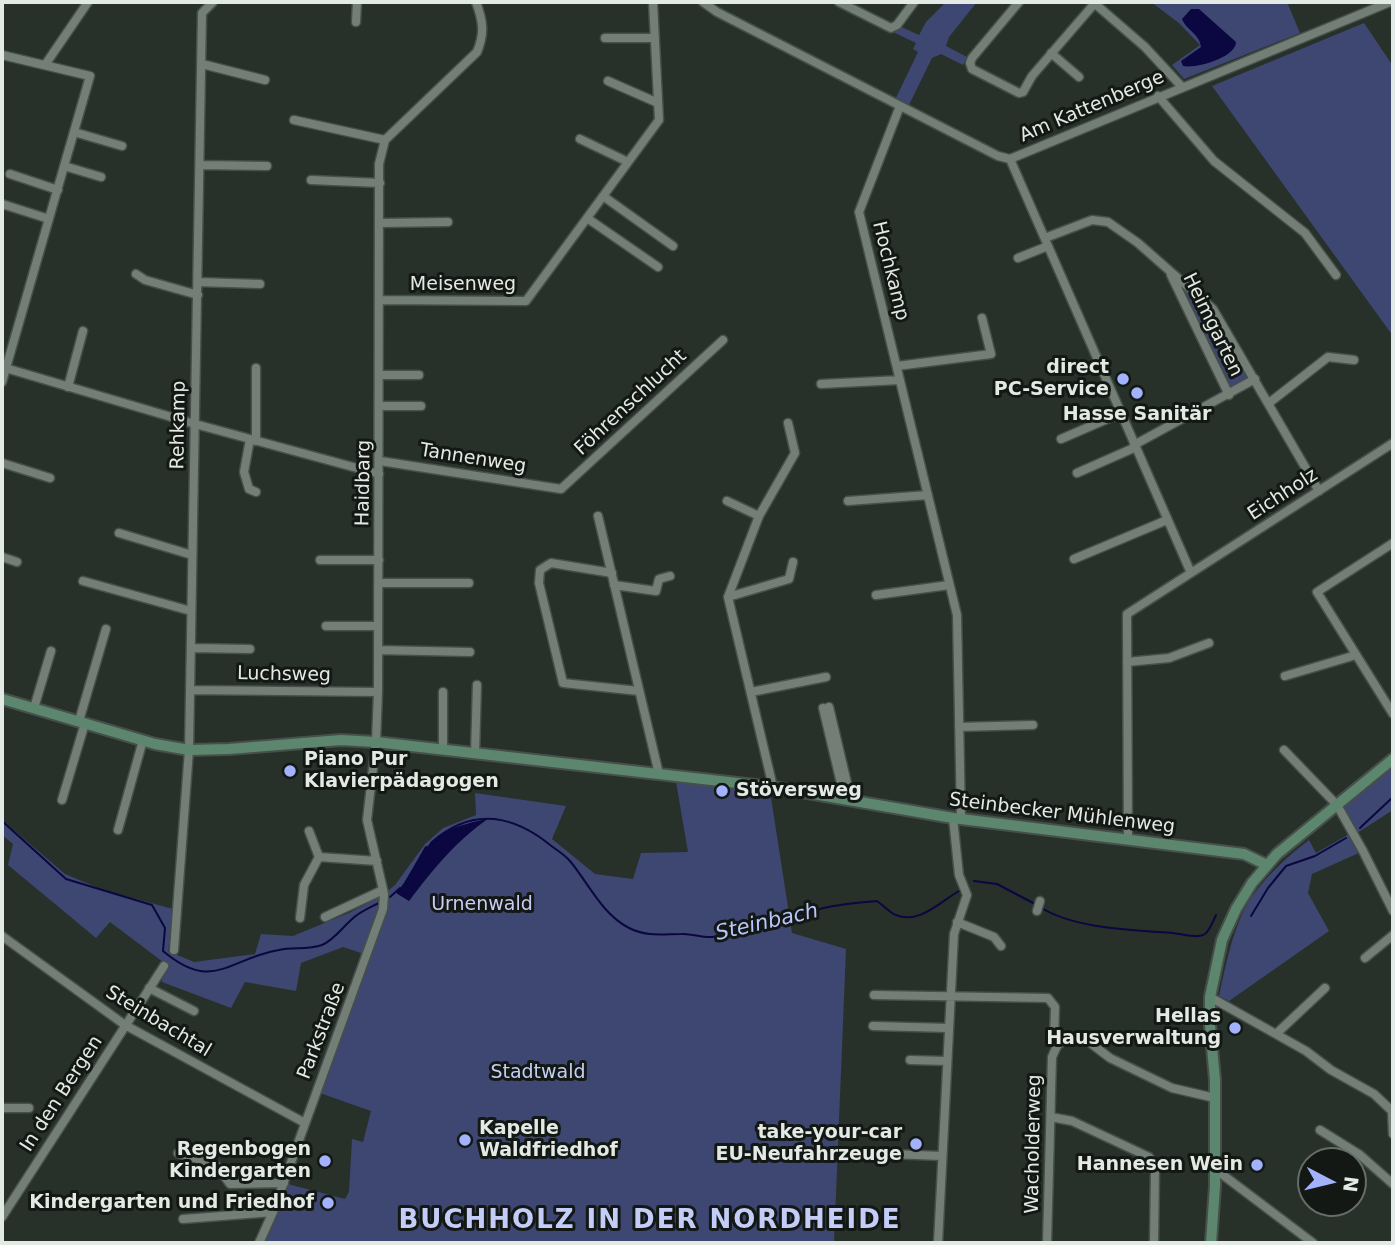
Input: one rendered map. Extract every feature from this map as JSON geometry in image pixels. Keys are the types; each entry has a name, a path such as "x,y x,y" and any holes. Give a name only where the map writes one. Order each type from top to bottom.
{"street":[{"path":"45,65 88,2"},
{"name":"Rehkamp","path":"189,750 202,13 213,2"},
{"path":"356,22 357,2"},
{"path":"294,121 385,141 477,52 483,36 480,13 475,2"},
{"name":"Meisenweg","path":"380,300 526,301 659,120 653,2"},
{"name":"Am Kattenberge","path":"703,2 717,12 900,106 998,156 1010,159 1390,2"},
{"path":"843,3 891,28 897,25 914,2"},
{"path":"1019,2 972,58 972,69 1019,93 1023,92 1032,76 1094,2 1145,47 1182,87"},
{"path":"605,38 655,38"},
{"path":"1051,53 1079,77"},
{"path":"2,55 90,76 2,382"},
{"path":"202,64 265,80"},
{"path":"608,81 659,103"},
{"path":"1158,96 1214,160 1305,233 1336,275"},
{"name":"Hochkamp","path":"900,106 859,212 957,615 957,818 960,875 967,895 954,934 938,1243"},
{"path":"74,132 122,146"},
{"path":"580,139 628,162"},
{"name":"Haidbarg","path":"376,742 380,461 379,164 385,141"},
{"path":"1010,159 1191,573"},
{"path":"200,165 267,166"},
{"path":"65,166 101,177"},
{"path":"10,174 58,190"},
{"path":"311,180 380,183"},
{"path":"603,196 673,246"},
{"path":"2,204 49,219"},
{"path":"587,218 658,267"},
{"name":"Heimgarten","path":"1018,258 1092,220 1108,222 1138,243 1213,309 1319,491"},
{"path":"380,223 448,222"},
{"name":"Heimgarten","path":"1168,269 1228,395"},
{"path":"136,274 145,280 198,295"},
{"path":"198,282 260,284"},
{"path":"897,366 991,354 982,318"},
{"path":"68,387 83,331"},
{"name":"Föhrenschlucht","path":"561,489 723,340"},
{"path":"1269,403 1328,357 1354,360"},
{"path":"4,368 379,474"},
{"path":"256,368 253,440 244,472 249,489 256,492"},
{"path":"380,375 419,375"},
{"name":"Heimgarten","path":"1077,473 1135,446 1255,379"},
{"path":"821,384 900,380"},
{"path":"380,406 421,406"},
{"path":"1061,439 1121,413"},
{"path":"773,787 728,597 759,516 795,453 788,423"},
{"name":"Eichholz","path":"1127,662 1127,614 1393,443"},
{"name":"Tannenweg","path":"380,461 561,489"},
{"path":"2,463 50,478"},
{"path":"848,501 928,495"},
{"path":"727,501 759,516"},
{"path":"598,516 659,774"},
{"path":"1074,559 1167,520"},
{"path":"119,533 192,555"},
{"path":"1393,543 1317,592 1393,714"},
{"path":"2,557 17,562"},
{"path":"320,560 379,560"},
{"path":"728,597 789,579 793,562"},
{"path":"612,573 551,564 540,570 539,583 563,683 639,691"},
{"path":"614,585 656,592 659,579 670,576"},
{"path":"83,580 191,611"},
{"path":"379,583 469,583"},
{"path":"876,595 949,585"},
{"path":"326,626 378,626"},
{"path":"62,800 106,629"},
{"path":"1128,840 1127,662 1169,659 1209,643"},
{"path":"191,648 250,649"},
{"path":"378,650 470,652"},
{"path":"34,708 51,651"},
{"path":"1285,676 1356,655"},
{"path":"751,692 826,677"},
{"path":"475,754 477,685"},
{"name":"Luchsweg","path":"190,690 378,692"},
{"path":"443,692 443,750"},
{"name":"Steinbecker Mühlenweg","path":"2,699 143,740 189,750 341,740 376,742 773,787 957,818 1244,854 1267,865"},
{"path":"826,707 848,800"},
{"path":"959,727 1034,726"},
{"path":"118,830 143,740"},
{"name":"Parkstraße","path":"259,1243 274,1212 383,909 383,890 367,820 376,742"},
{"path":"174,950 189,750"},
{"path":"1284,750 1337,805 1393,911"},
{"path":"1211,1243 1215,1098 1210,998 1222,940 1236,909 1267,865 1288,844 1393,760"},
{"path":"300,918 304,885 319,857 309,831"},
{"path":"319,857 377,861"},
{"path":"325,917 383,890"},
{"path":"1037,911 1040,901"},
{"path":"957,922 994,937 1001,946"},
{"path":"1365,958 1393,935"},
{"name":"Steinbachtal","path":"2,936 125,1025 305,1123"},
{"name":"In den Bergen","path":"2,1217 164,966"},
{"path":"149,989 194,1011"},
{"path":"1276,1034 1325,989"},
{"path":"874,995 950,998"},
{"name":"Wacholderweg","path":"950,998 1048,998 1055,1007 1054,1040 1057,1046 1052,1057 1047,1243"},
{"path":"1210,998 1276,1034 1374,1094 1392,1111 1393,1134"},
{"path":"873,1026 949,1028"},
{"path":"1057,1046 1066,1038 1076,1037 1089,1042 1110,1058 1172,1088 1215,1098"},
{"path":"910,1060 947,1061"},
{"path":"2,1108 29,1108"},
{"path":"1051,1117 1072,1121 1149,1157 1155,1168 1154,1243"},
{"path":"1320,1130 1360,1155 1393,1184"},
{"path":"178,1153 216,1165 230,1184 284,1183"},
{"path":"890,1154 942,1156"},
{"path":"1215,1169 1313,1243"},
{"path":"183,1219 274,1212"}],"green space":[{"path":"946,2 977,2 949,37 946,46 967,57 963,65 941,54 932,58 907,109 894,102 918,52 913,49 916,43 893,32 897,25 919,35 926,22"},
{"path":"1151,2 1287,2 1300,33 1184,79 1172,65 1200,45 1179,23"},
{"path":"1364,23 1393,66 1393,336 1212,86"},
{"path":"1168,269 1213,309 1255,379 1229,395"},
{"path":"1393,759 1393,810 1354,835 1337,805"},
{"name":"Stadtwald","path":"675,776 770,791 792,933 846,949 834,1243 259,1243 284,1183 345,1199 349,1192 352,1139 363,1142 371,1111 317,1092 367,955 343,947 301,963 296,991 245,982 231,1008 162,982 163,962 110,922 96,938 8,865 13,844 2,835 2,820 65,874 103,890 173,909 168,951 194,962 255,954 261,934 293,936 351,912 384,894 395,885 425,844 443,828 476,815 475,793 566,806 552,839 595,874 633,879 641,853 688,852"},
{"path":"1351,833 1361,852 1312,874 1308,893 1329,931 1229,1001 1219,996 1239,922 1263,882 1309,840 1316,853"}],"shaded area":[{"path":"1191,9 1199,9 1236,42 1230,52 1206,64 1183,66 1181,61 1201,47 1182,19"},
{"path":"489,818 446,856 409,901 396,893 423,851 437,837 455,827"}],"waterway":[{"name":"Steinbach","path":"1360,828 1393,797"},
{"name":"Steinbach","path":"431,843 445,832 473,820 502,820 516,824 567,858 603,907 619,922 648,934 726,936 827,907 877,901 891,913 913,917 959,891"},
{"name":"Steinbach","path":"2,821 66,879 152,905 165,928 163,951 195,970 220,970 261,954 322,945 357,915 379,903"},
{"name":"Steinbach","path":"1251,916 1268,888 1286,866 1315,856 1346,838"},
{"name":"Steinbach","path":"406,882 426,847"},
{"name":"Steinbach","path":"974,881 997,884 1035,904"},
{"name":"Steinbach","path":"390,897 400,888"},
{"name":"Steinbach","path":"1040,907 1086,924 1194,936 1205,934 1216,915"}],"place":[{"name":"direct PC-Service","path":"1123,379"},
{"name":"Hasse Sanitär","path":"1137,393"},
{"name":"Piano Pur Klavierpädagogen","path":"290,771"},
{"name":"Stöversweg","path":"722,791"},
{"name":"Hellas Hausverwaltung","path":"1235,1028"},
{"name":"Kapelle Waldfriedhof","path":"465,1140"},
{"name":"take-your-car EU-Neufahrzeuge","path":"916,1144"},
{"name":"Regenbogen Kindergarten","path":"325,1161"},
{"name":"Hannesen Wein","path":"1257,1165"},
{"name":"Kindergarten und Friedhof","path":"328,1203"}],"district":[{"name":"BUCHHOLZ IN DER NORDHEIDE","path":"650,1221"}],"park label":[{"name":"Urnenwald","path":"482,905"}]}
